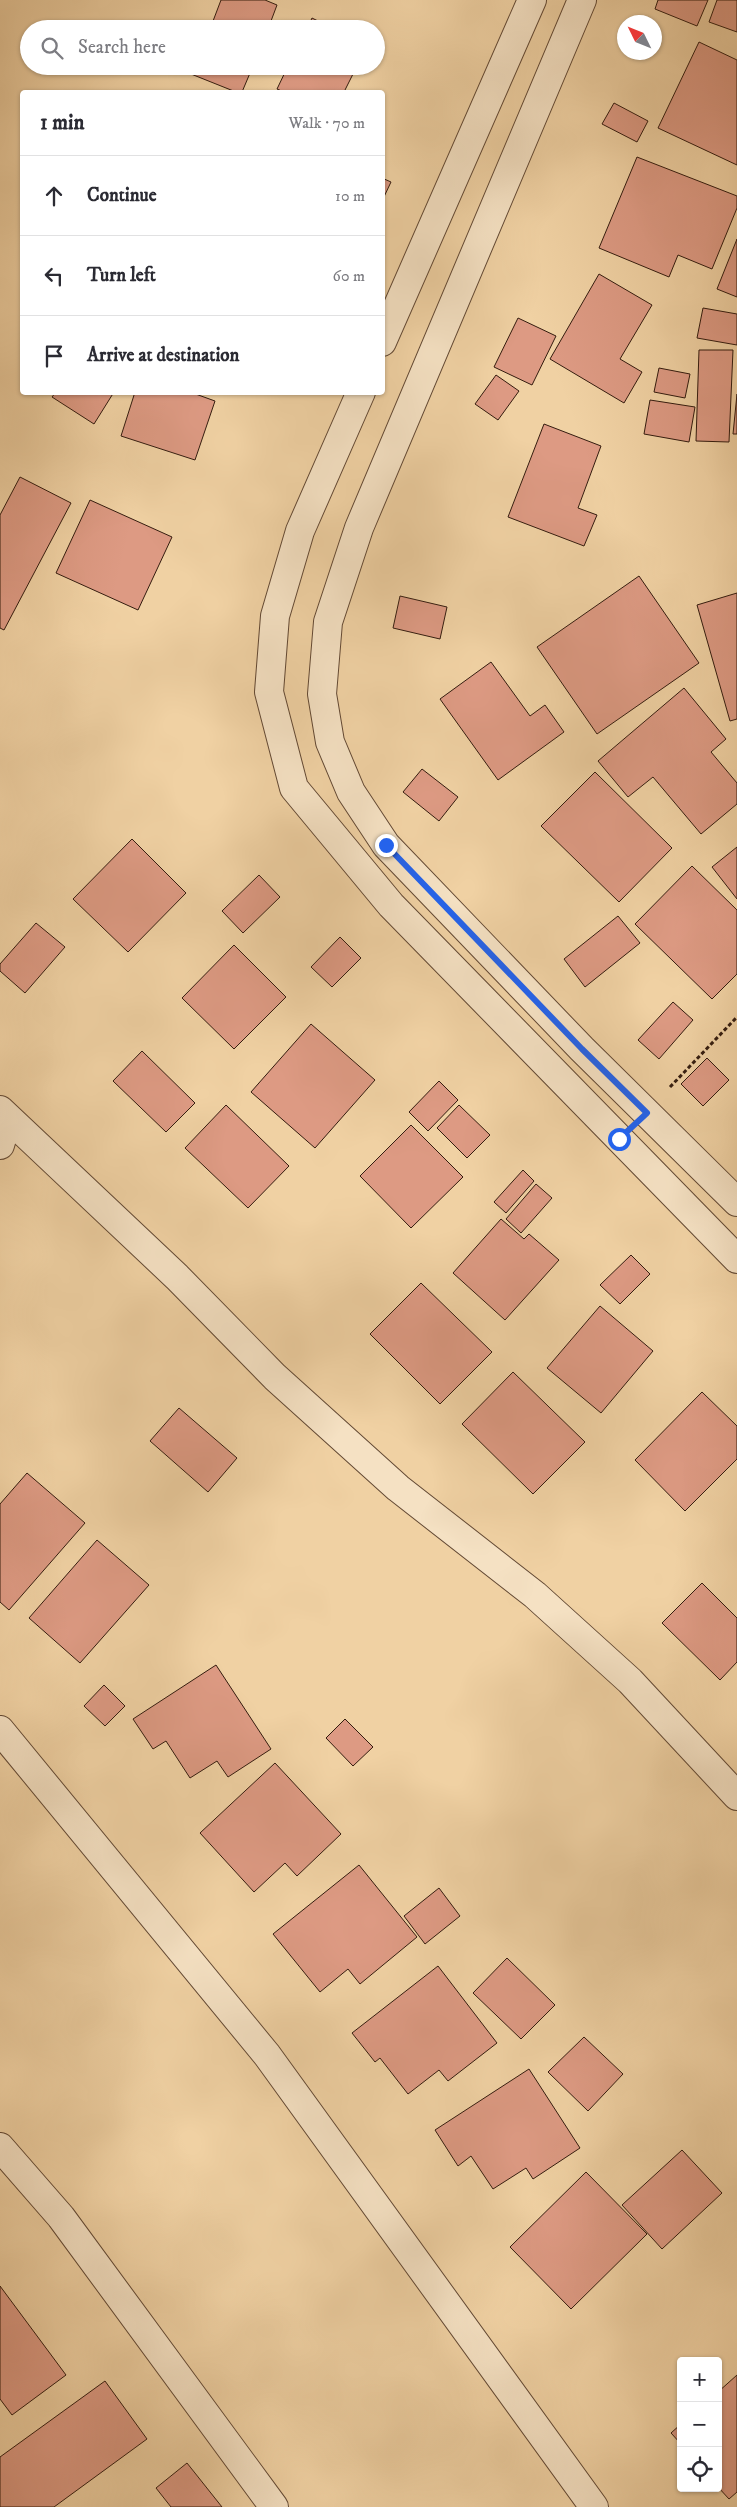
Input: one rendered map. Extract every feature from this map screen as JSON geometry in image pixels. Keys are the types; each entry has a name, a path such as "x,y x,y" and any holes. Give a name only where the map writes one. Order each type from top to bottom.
{"street":[{"path":"385,335 532,0"},
{"path":"582,0 359,528 328,622 322,694 330,742 351,792 386,845 582,1049 737,1202"},
{"path":"359,395 300,531 275,616 269,692 294,788 391,905 737,1259"},
{"path":"619,1139 647,1113"},
{"path":"0,1145 4,1114"},
{"path":"4,1114 177,1277 282,1384 398,1488 536,1595 630,1681 737,1796"},
{"path":"0,1730 267,2055 594,2507"},
{"path":"0,2147 60,2218 274,2507"}],"path":[{"path":"647,1113 696,1058 737,1017"}],"building":[{"path":"221,0 265,0 277,5 271,20 213,20"},
{"path":"658,0 708,0 697,26 655,9"},
{"path":"717,0 737,0 737,32 709,22"},
{"path":"699,42 737,60 737,165 658,128"},
{"path":"194,75 249,75 243,90 231,90"},
{"path":"284,75 352,75 345,90 277,89"},
{"path":"614,103 648,121 637,142 602,124"},
{"path":"637,157 737,196 737,208 712,269 678,255 669,277 599,248"},
{"path":"385,179 391,182 385,195"},
{"path":"737,239 737,297 717,289"},
{"path":"599,274 652,305 620,359 642,372 624,403 550,359"},
{"path":"703,308 737,314 737,345 697,338"},
{"path":"518,318 556,336 532,385 494,367"},
{"path":"699,350 733,350 729,442 696,441"},
{"path":"659,368 690,374 685,398 654,392"},
{"path":"496,375 519,391 498,420 475,404"},
{"path":"737,394 737,434 733,434"},
{"path":"54,395 112,395 94,424 52,397"},
{"path":"134,395 198,395 215,401 195,460 121,436"},
{"path":"650,400 695,407 689,442 644,434"},
{"path":"544,424 601,446 578,508 597,515 584,546 508,517"},
{"path":"20,477 71,503 4,630 0,628 0,515"},
{"path":"90,500 172,537 138,610 56,573"},
{"path":"639,576 699,663 597,734 537,647"},
{"path":"737,593 737,719 730,721 697,605"},
{"path":"400,596 447,607 440,639 393,628"},
{"path":"491,662 530,716 545,705 564,732 498,780 440,699"},
{"path":"684,688 726,739 711,752 737,783 737,804 701,834 653,777 628,797 598,761"},
{"path":"422,769 458,797 439,821 403,792"},
{"path":"595,772 672,848 619,902 541,826"},
{"path":"132,839 186,893 128,952 73,899"},
{"path":"737,847 737,899 712,867"},
{"path":"692,866 737,910 737,974 712,999 635,924"},
{"path":"259,875 280,897 243,933 222,911"},
{"path":"618,916 640,943 585,987 564,959"},
{"path":"36,923 65,947 25,993 0,971 0,964"},
{"path":"340,937 361,958 332,987 311,967"},
{"path":"234,945 286,997 234,1049 182,998"},
{"path":"673,1002 693,1020 659,1059 638,1040"},
{"path":"311,1024 375,1080 315,1148 251,1092"},
{"path":"142,1051 195,1103 166,1132 113,1081"},
{"path":"707,1058 729,1080 703,1106 681,1084"},
{"path":"439,1081 458,1100 428,1131 409,1112"},
{"path":"226,1105 289,1166 248,1208 185,1148"},
{"path":"459,1105 490,1135 467,1158 437,1128"},
{"path":"411,1125 463,1177 411,1228 360,1176"},
{"path":"523,1170 534,1181 506,1213 494,1202"},
{"path":"536,1184 552,1198 521,1233 506,1219"},
{"path":"501,1219 524,1239 529,1234 559,1260 505,1320 453,1273"},
{"path":"631,1255 650,1274 620,1304 600,1285"},
{"path":"421,1283 492,1352 440,1404 370,1334"},
{"path":"600,1306 653,1351 601,1413 547,1368"},
{"path":"513,1372 585,1442 533,1494 462,1424"},
{"path":"702,1392 737,1426 737,1459 685,1511 635,1460"},
{"path":"179,1408 237,1458 208,1492 150,1441"},
{"path":"27,1473 85,1523 9,1610 0,1602 0,1504"},
{"path":"97,1540 149,1585 80,1663 29,1618"},
{"path":"702,1583 737,1618 737,1662 720,1680 662,1623"},
{"path":"216,1665 271,1749 228,1777 217,1761 190,1778 166,1741 153,1749 133,1719"},
{"path":"104,1685 125,1706 105,1726 84,1706"},
{"path":"345,1719 373,1747 353,1766 326,1738"},
{"path":"275,1763 341,1834 297,1876 285,1863 254,1892 200,1833"},
{"path":"359,1865 417,1937 360,1984 348,1969 320,1992 273,1934"},
{"path":"439,1888 460,1916 425,1944 404,1916"},
{"path":"507,1958 555,2005 521,2039 473,1993"},
{"path":"438,1966 497,2043 448,2081 439,2070 408,2094 380,2058 375,2062 352,2033"},
{"path":"584,2037 623,2074 588,2111 548,2072"},
{"path":"529,2069 580,2148 533,2179 526,2168 493,2189 471,2156 458,2166 435,2130"},
{"path":"682,2150 722,2193 662,2249 622,2205"},
{"path":"586,2172 647,2234 571,2309 510,2247"},
{"path":"0,2286 66,2375 12,2415 0,2399"},
{"path":"737,2375 737,2492 729,2499 722,2491 722,2388"},
{"path":"105,2381 147,2439 54,2507 0,2507 0,2457"},
{"path":"677,2428 677,2440 671,2433"},
{"path":"187,2463 222,2507 171,2507 156,2488"}],"route":[{"path":"386,845 582,1049 647,1113 619,1139"}]}
